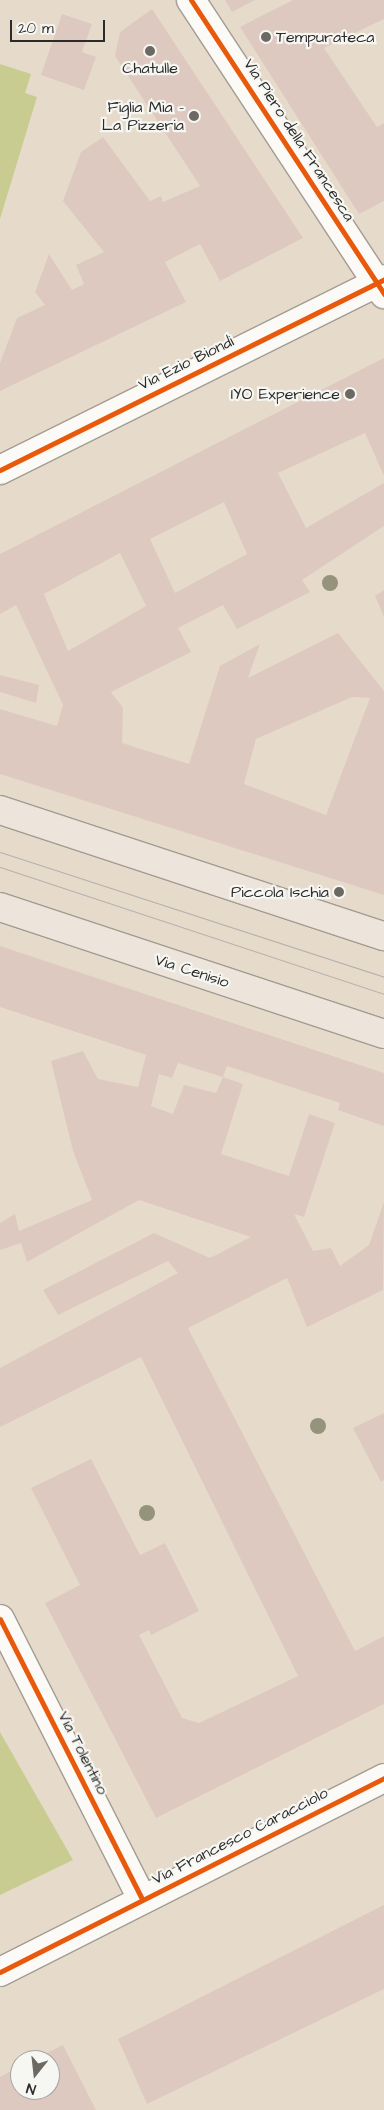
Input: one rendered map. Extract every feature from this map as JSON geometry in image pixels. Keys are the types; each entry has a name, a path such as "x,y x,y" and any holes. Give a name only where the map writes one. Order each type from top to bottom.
{"main road":[{"path":"0,810 384,936"},
{"name":"Via Cenisio","path":"0,907 384,1034"}],"street":[{"name":"Via Piero della Francesca","path":"191,0 381,285"},
{"name":"Via Ezio Biondi","path":"0,470 381,285"},
{"name":"Via Tolentino","path":"0,1619 142,1899"},
{"name":"Via Francesco Caracciolo","path":"0,1972 384,1778"}],"green space":[{"path":"0,64 31,74 25,93 37,97 0,219"},
{"path":"0,1732 73,1860 0,1895"}],"building":[{"path":"225,0 255,0 232,12"},
{"path":"293,0 384,0 384,19 324,48 377,127 384,123 384,201 359,214 240,27"},
{"path":"152,9 303,238 220,281 200,244 165,262 186,302 0,391 0,363 17,318 45,305 35,292 49,254 72,290 84,284 76,265 104,252 63,201 81,152 103,137 150,201 161,196 163,202 200,186 115,56 120,32"},
{"path":"62,14 92,24 82,52 96,57 84,90 41,75"},
{"path":"384,358 384,476 365,433 278,473 306,528 384,483 384,526 302,580 310,592 237,629 223,605 178,628 191,652 111,692 123,708 122,743 189,764 220,666 260,644 248,678 338,633 384,691 384,895 0,774 0,709 57,726 63,705 16,605 0,614 0,554","holes":["224,502 247,554 175,593 150,539","120,553 146,606 68,651 44,594","352,697 370,698 326,815 244,784 256,739"]},
{"path":"384,590 384,617 375,596"},
{"path":"0,675 39,685 36,703 0,692"},
{"path":"0,946 384,1073 384,1126 338,1110 340,1103 227,1066 223,1077 243,1084 221,1154 289,1176 309,1114 335,1123 304,1217 294,1214 313,1251 331,1248 340,1266 369,1245 384,1202 383,1290 307,1327 287,1278 188,1328 355,1651 384,1636 384,1704 156,1818 45,1603 80,1585 31,1488 91,1459 140,1555 165,1543 199,1611 151,1635 149,1630 139,1635 182,1718 199,1723 298,1676 141,1357 0,1427 0,1368 178,1273 168,1261 58,1315 43,1290 154,1233 210,1258 251,1237 139,1200 27,1262 21,1243 0,1250 0,1223 15,1214 19,1231 92,1200 73,1151 51,1061 83,1051 98,1079 138,1087 146,1055 0,1007","holes":["178,1063 223,1077 216,1093 184,1085 173,1114 151,1106 159,1074 172,1078"]},
{"path":"384,1413 384,1480 381,1482 353,1428"},
{"path":"384,1905 384,1989 147,2104 118,2039"},
{"path":"63,2045 96,2110 0,2110 0,2077 10,2072 10,2100 60,2100 60,2050 53,2050"}],"tram line":[{"path":"0,852 384,977"},
{"path":"0,867 384,994"}],"cycle path":[{"path":"191,0 384,294"},
{"path":"0,470 384,279"},
{"path":"0,1619 142,1899"},
{"path":"0,1972 384,1778"}],"place":[{"name":"Tempurateca","path":"266,37"},
{"name":"Chatulle","path":"150,51"},
{"name":"Figlia Mia - La Pizzeria","path":"194,116"},
{"name":"IYO Experience","path":"350,394"},
{"name":"Piccola Ischia","path":"339,892"}]}
